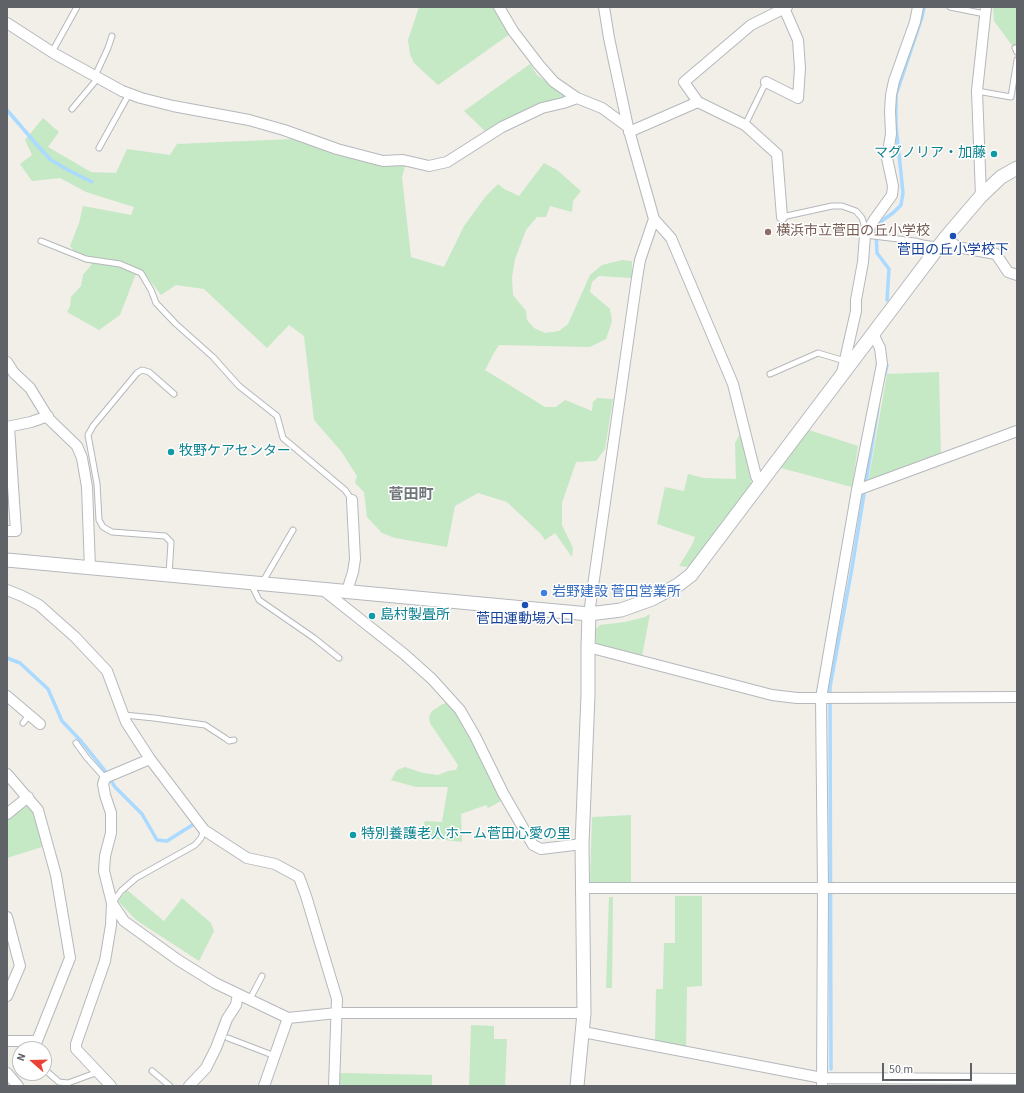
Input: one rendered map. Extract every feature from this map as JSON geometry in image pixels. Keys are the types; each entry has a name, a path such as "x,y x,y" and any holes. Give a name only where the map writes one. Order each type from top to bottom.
{"street":[{"path":"498,7 513,31 554,82 577,98 602,108 628,130"},
{"path":"604,7 628,130 654,219 671,238 733,384 756,476 760,484"},
{"path":"841,378 856,311 856,300 863,262 866,234 892,195 893,186 887,158 891,134 891,95 894,81 915,22 918,7"},
{"path":"766,82 798,98 800,68 798,40 786,8 751,25 684,82 698,102 745,125 777,154 782,217"},
{"path":"981,196 977,91 986,10"},
{"path":"7,23 52,52 129,94 173,106 249,120 284,130 337,149 383,161 403,160 429,166 447,162 502,127 524,116 542,108 577,98"},
{"path":"628,130 698,102"},
{"path":"7,560 590,614 621,610 634,606 652,599 691,575 943,242 981,196 1002,177 1017,168"},
{"path":"577,1086 584,1013 581,888 590,614 610,460 637,278 640,260 654,219"},
{"path":"943,242 996,254 1008,272 1017,275"},
{"path":"822,1082 823,889 821,698 882,364 880,348 872,334"},
{"path":"7,362 14,373 30,388 48,416 77,446 82,458 87,487 90,568"},
{"path":"7,531 16,531 8,427 31,422 48,416"},
{"path":"858,490 1017,431"},
{"path":"347,591 353,572 354,559 352,500"},
{"path":"322,589 404,654 432,679 460,710 475,736 503,793 533,845 541,849 582,844"},
{"path":"7,590 39,605 74,637 107,671 126,722 150,758 204,830 246,858 275,864 299,877 337,999 334,1086"},
{"path":"588,647 772,695 797,698 1017,697"},
{"path":"7,696 26,719 40,724"},
{"path":"112,1086 76,1049 76,1044 105,961 111,925 112,903 104,871 105,856 111,833 111,813 105,795 104,784 105,778 150,758"},
{"path":"7,774 38,810 56,875 70,958 37,1041"},
{"path":"7,814 28,797"},
{"path":"581,888 1017,888"},
{"path":"112,903 124,921 178,960 215,983 288,1018 337,1013 584,1013"},
{"path":"7,916 20,966 7,996"},
{"path":"189,1086 206,1068 228,1019 236,1005 238,994"},
{"path":"264,1086 288,1018"},
{"path":"583,1032 822,1082 1017,1079"},
{"path":"7,1073 18,1086"}],"lane":[{"path":"52,52 77,7"},
{"path":"950,7 986,10"},
{"path":"72,108 97,77 112,36"},
{"path":"977,91 1011,97 1017,60"},
{"path":"745,125 766,82"},
{"path":"99,148 129,94"},
{"path":"782,217 832,206 842,206 856,211 862,218 866,234 922,243 943,242"},
{"path":"41,241 86,259 120,264 141,273 151,290 156,303 176,324 213,357 239,386 277,416 283,438 345,490 352,500"},
{"path":"770,374 818,353 845,361"},
{"path":"169,575 171,542 165,536 112,532 103,528 99,520 97,484 88,435 93,426 137,372 142,370 149,372 174,394"},
{"path":"293,530 256,583 259,600 314,638 339,658"},
{"path":"124,715 205,725 230,741 234,740"},
{"path":"76,743 105,778"},
{"path":"112,903 136,878 195,845 204,830"},
{"path":"250,999 262,976"},
{"path":"228,1038 275,1056"},
{"path":"152,1071 170,1086"},
{"path":"52,1076 59,1082 68,1083 98,1072"}],"green space":[{"path":"419,7 494,7 510,34 438,85 414,63 410,54 408,40"},
{"path":"993,7 1017,7 1017,52 994,21"},
{"path":"530,64 537,75 568,97 537,104 515,115 487,133 464,111"},
{"path":"43,118 59,132 48,147 91,172 116,173 127,149 170,155 177,144 292,139 335,154 406,163 402,177 411,257 444,267 464,226 486,196 498,184 504,189 519,196 544,163 557,170 581,191 573,201 572,212 550,206 546,217 537,217 526,230 515,259 512,277 513,295 526,311 527,320 534,328 545,333 559,331 568,324 590,275 602,265 622,260 632,261 632,278 599,276 592,282 590,292 610,309 612,321 606,339 590,347 499,345 485,370 545,407 556,407 565,400 592,411 593,402 597,398 613,399 605,449 596,461 576,462 562,503 562,525 573,548 572,557 555,533 545,540 541,534 507,502 478,493 455,506 447,547 395,538 382,533 367,517 364,492 355,483 357,476 341,451 314,420 304,336 289,325 267,348 204,289 176,285 161,295 142,270 135,276 120,315 99,330 67,312 70,306 71,297 81,286 83,275 92,264 80,258 70,246 79,223 83,206 131,215 134,207 86,192 60,178 32,181 20,164 32,155 25,140"},
{"path":"939,372 941,457 868,483 887,374"},
{"path":"809,430 858,446 852,487 781,468"},
{"path":"740,434 752,484 704,549 688,567 679,566 692,545 695,537 657,524 665,487 684,491 688,474 703,478 736,479 735,443"},
{"path":"650,614 641,661 596,648 596,629 600,625 625,622 645,617"},
{"path":"446,703 460,717 501,801 488,808 486,805 461,814 462,842 419,837 425,821 442,822 448,787 416,787 391,780 397,770 405,767 423,773 438,775 456,770 458,765 430,723 429,717 432,711"},
{"path":"27,803 35,813 42,847 7,858 7,819"},
{"path":"631,815 631,885 596,886 590,882 592,817"},
{"path":"127,890 164,921 182,898 211,923 214,931 199,961 136,920 118,901"},
{"path":"675,896 702,896 702,986 687,987 686,1050 655,1045 656,989 663,989 664,943 675,943"},
{"path":"609,897 613,897 612,988 606,988"},
{"path":"471,1025 494,1026 494,1039 507,1039 505,1086 469,1086"},
{"path":"340,1073 432,1075 432,1086 340,1086"}],"waterway":[{"path":"887,300 889,269 877,253 876,229 883,220 901,205 903,193 896,125 896,95 924,7"},
{"path":"7,110 51,160 92,182"},
{"path":"885,374 887,365"},
{"path":"831,1069 830,687 852,568 878,408"},
{"path":"7,658 20,663 48,689 62,721 81,741 106,772"},
{"path":"110,779 115,787 142,814 157,840 167,841 194,824"}],"place":[{"name":"マグノリア・加藤","path":"994,154"},
{"name":"横浜市立菅田の丘小学校","path":"768,232"},
{"name":"菅田の丘小学校下","path":"953,236"},
{"name":"牧野ケアセンター","path":"171,452"},
{"name":"岩野建設 菅田営業所","path":"544,593"},
{"name":"菅田運動場入口","path":"525,605"},
{"name":"島村製畳所","path":"372,616"},
{"name":"特別養護老人ホーム菅田心愛の里","path":"353,835"}],"district":[{"name":"菅田町","path":"411,496"}]}
